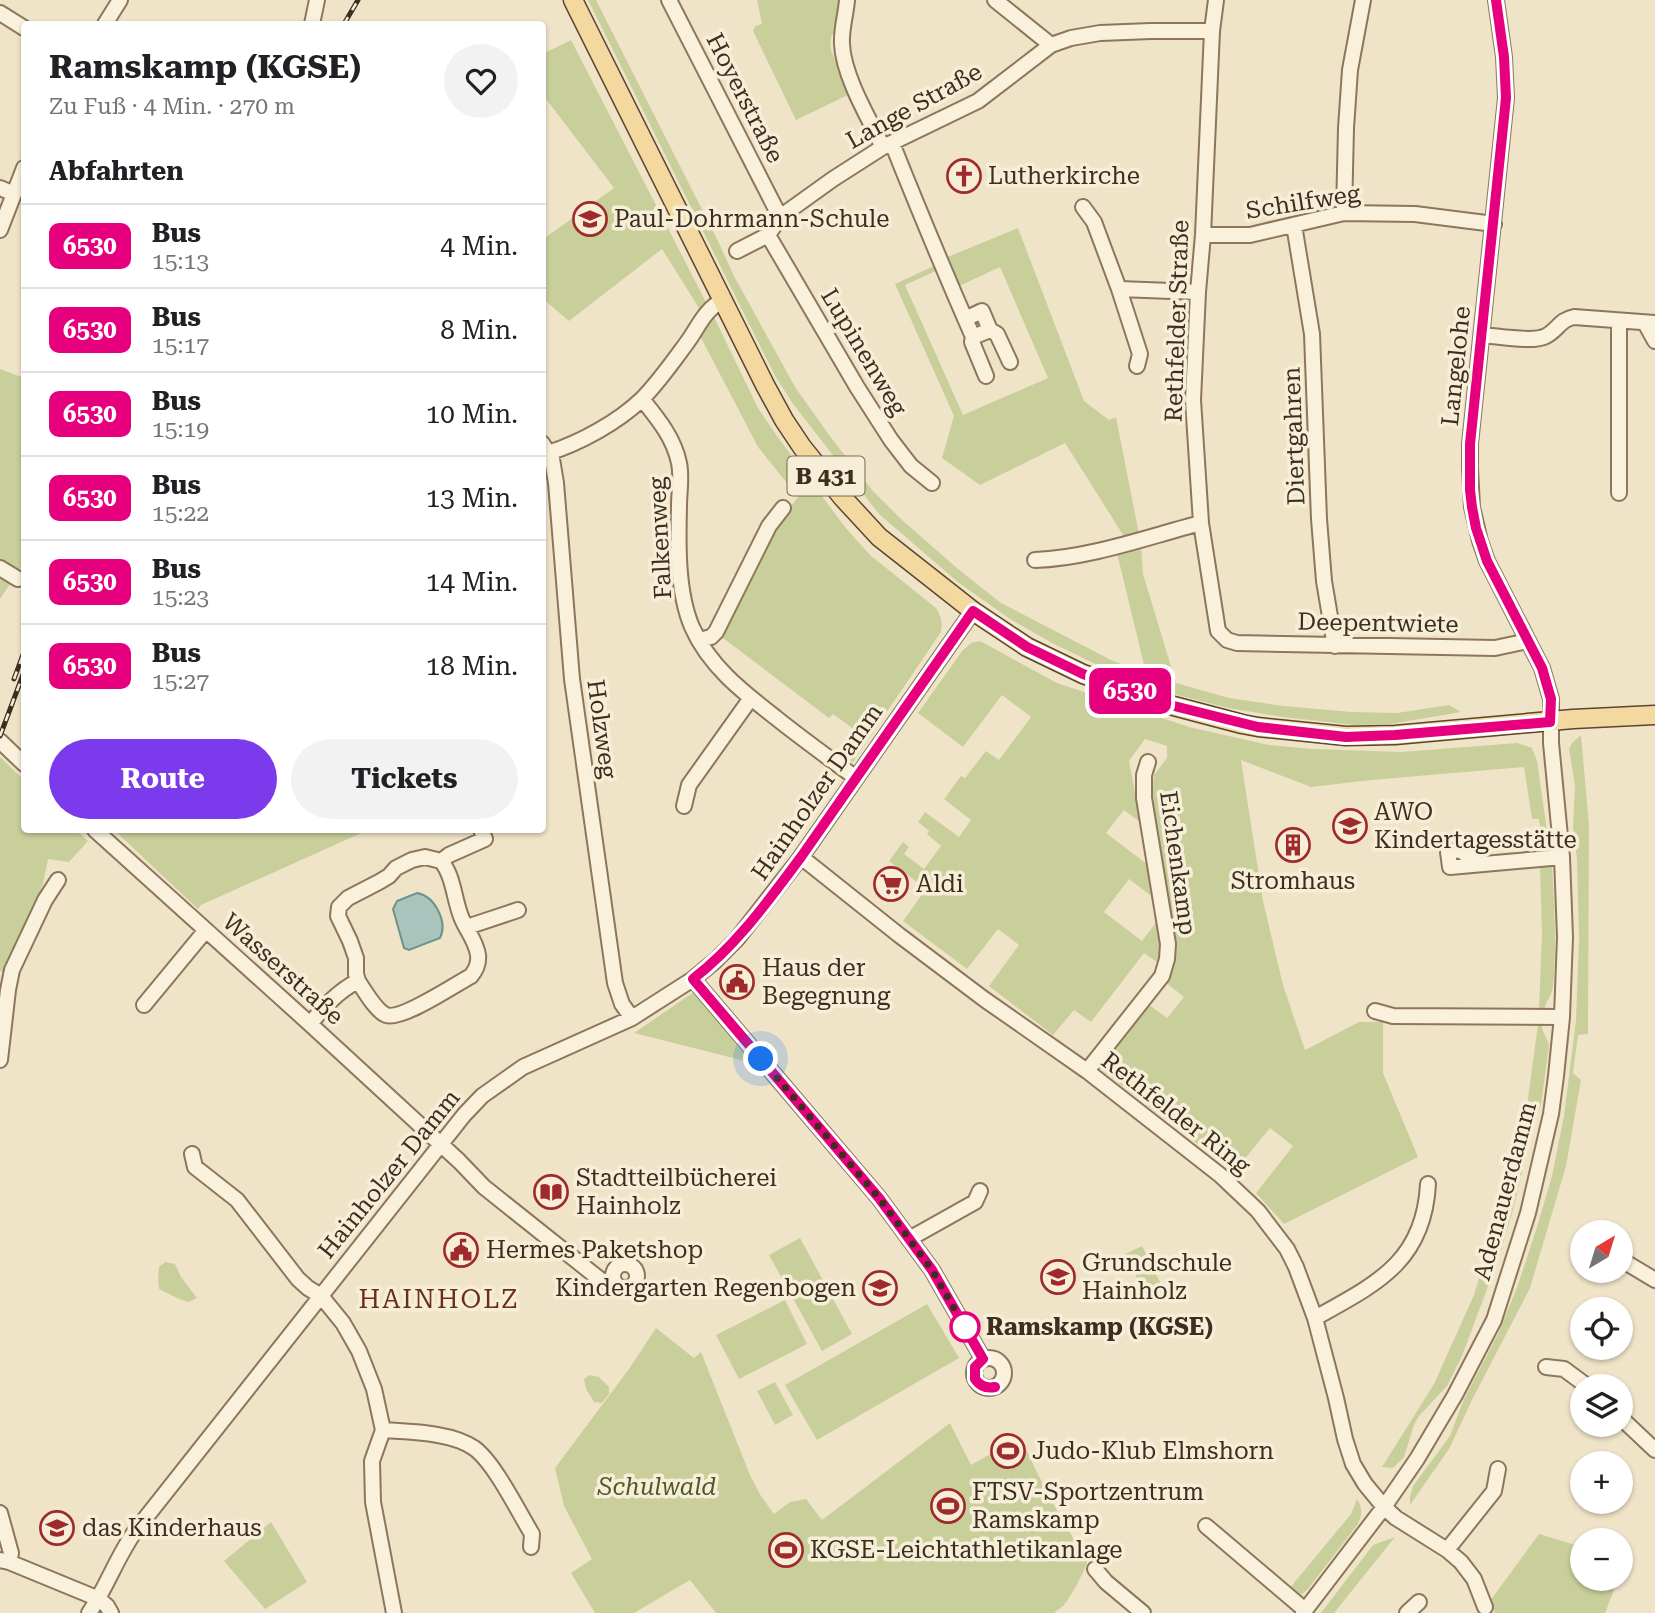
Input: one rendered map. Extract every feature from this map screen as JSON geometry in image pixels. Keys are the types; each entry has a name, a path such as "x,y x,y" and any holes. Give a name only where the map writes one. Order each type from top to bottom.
{"main road":[{"name":"B 431","path":"573,0 765,385 802,447 879,537 973,611 1027,647 1083,674 1170,705 1258,727 1346,737 1655,715"}],"street":[{"path":"107,21 120,0"},
{"path":"313,21 317,0"},
{"name":"Hoyerstraße","path":"669,0 780,217"},
{"path":"847,0 842,45 854,86 887,145 973,337 972,342 986,376"},
{"path":"995,0 1051,45"},
{"name":"Rethfelder Straße","path":"1216,0 1212,31 1193,400 1200,523 1219,631 1227,640"},
{"path":"1344,213 1350,70 1363,0"},
{"name":"Langelohe","path":"1496,0 1504,57 1506,98 1469,468 1472,507 1487,561 1542,668 1551,699 1550,722"},
{"path":"0,13 21,26"},
{"name":"Lange Straße","path":"737,251 768,235 780,217 833,179 887,145 978,101 1051,45 1100,33 1212,31"},
{"path":"0,230 7,191 21,172"},
{"path":"1083,206 1094,222 1119,289 1140,354 1137,366"},
{"name":"Schilfweg","path":"1203,235 1250,235 1344,213 1415,214 1494,224"},
{"name":"Diertgahren","path":"1294,225 1312,334 1319,519 1324,580 1335,646"},
{"name":"Lupinenweg","path":"768,235 891,440 911,466 932,483"},
{"path":"1119,289 1198,292"},
{"path":"546,448 575,443 623,414 642,399 712,306 723,300"},
{"path":"965,319 982,311 990,330 997,334 1010,362"},
{"path":"1482,335 1542,338 1553,332 1567,318 1574,317 1650,323 1655,341"},
{"path":"1619,321 1619,493"},
{"path":"973,337 990,330"},
{"name":"Falkenweg","path":"642,399 670,437 679,464 680,568 689,617 699,640 728,678 856,778"},
{"name":"Holzweg","path":"546,450 552,459 556,483 572,679 615,983 622,1004 632,1018"},
{"path":"699,640 711,637 716,632 769,526 783,508"},
{"path":"1035,560 1058,559 1200,523"},
{"path":"0,568 18,579"},
{"name":"Hainholzer Damm","path":"89,1613 99,1599 128,1541 440,1144 480,1098 523,1067 632,1018 713,963 737,939 801,857 973,611"},
{"name":"Deepentwiete","path":"1227,640 1237,643 1494,649 1528,641"},
{"path":"684,806 689,785 751,698"},
{"name":"Adenauerdamm","path":"1304,1611 1384,1507 1435,1430 1494,1320 1528,1213 1551,1114 1562,1017 1565,937 1562,857 1550,722"},
{"path":"0,741 21,761"},
{"name":"Eichenkamp","path":"1087,1071 1162,976 1167,959 1168,944 1144,798 1144,775 1148,762"},
{"name":"Wasserstraße","path":"98,833 310,1024 484,1187 602,1281 612,1280"},
{"path":"441,861 485,839 482,833"},
{"path":"425,857 441,861 447,871 462,919 477,950 475,971 471,976 419,1006 398,1016 387,1016 374,1004 358,981 356,958 338,916 339,907 348,898 389,876 396,868 411,860 425,857"},
{"name":"Rethfelder Ring","path":"801,857 984,999 1087,1071 1213,1169 1258,1211 1287,1249 1296,1267 1315,1318 1353,1464 1365,1484 1396,1518 1461,1562 1474,1578 1485,1607"},
{"path":"1478,864 1562,857"},
{"path":"0,1060 12,970 45,900 58,880"},
{"path":"467,927 518,910"},
{"path":"144,1005 206,930"},
{"path":"693,979 863,1178 932,1270 983,1359"},
{"path":"310,1024 334,997 358,981"},
{"path":"1375,1011 1393,1016 1562,1017"},
{"path":"192,1154 195,1167 237,1200 298,1279 321,1296 343,1323 359,1351 373,1385 383,1430 372,1461 373,1502 394,1613"},
{"path":"1315,1318 1383,1278 1404,1256 1416,1236 1427,1204 1428,1184"},
{"path":"909,1239 975,1202 980,1191"},
{"path":"1633,1267 1655,1280"},
{"path":"1546,1367 1564,1369 1571,1374"},
{"path":"1633,1429 1655,1450"},
{"path":"383,1430 431,1433 473,1448 489,1462 532,1534 531,1547"},
{"path":"1447,1550 1494,1491 1498,1469"},
{"path":"0,1513 11,1553 5,1561 99,1599 111,1613"},
{"path":"1206,1526 1304,1611"},
{"path":"1095,1569 1106,1582 1143,1613"},
{"path":"1407,1613 1419,1602"}],"green space":[{"path":"588,0 596,0 734,276 795,387 873,491 958,569 1001,603 1111,660 1146,673 1117,553 1141,546 1143,574 1176,683 1229,698 1283,706 1397,713 1449,705 1461,712 1391,724 1354,725 1228,708 1154,689 1054,644 1010,619 959,583 879,514 793,404 775,376"},
{"path":"757,0 842,0 837,32 832,35 831,48 850,94 796,120 753,31 755,26 762,24"},
{"path":"571,40 708,306 702,313 662,249 569,321 546,302 546,237 614,188 546,99 546,52"},
{"path":"1018,228 1084,401 1109,420 1116,417 1139,534 1125,538 1065,443 980,485 942,458 954,416 895,284 936,265 938,270 905,285 963,415 1048,378 1000,267 955,288 943,259"},
{"path":"713,315 758,408 845,527 870,555 936,608 940,616 941,632 853,762 847,759 860,741 859,733 833,714 829,718 719,635 775,529 798,497 758,447 699,334"},
{"path":"0,369 21,377 21,568 0,599"},
{"path":"980,641 1057,683 1189,727 1269,745 1402,752 1517,743 1532,748 1537,761 1550,852 1544,853 1539,819 1532,819 1524,767 1311,787 1241,760 1263,901 1283,985 1305,1050 1359,1022 1383,1022 1383,1073 1418,1157 1284,1224 1256,1193 1293,1146 1270,1128 1234,1172 1225,1165 1220,1149 1213,1146 1203,1148 1099,1068 1148,1004 1167,1018 1184,997 1165,982 1173,962 1176,943 1152,798 1154,775 1167,758 1167,746 1145,739 1129,761 1141,823 1124,810 1106,833 1148,865 1154,898 1129,879 1104,912 1142,941 1158,920 1162,945 1157,962 1144,953 1091,1022 1074,1010 1053,1035 989,986 1019,945 998,929 967,969 903,921 926,889 889,861 903,842 909,847 904,854 924,869 941,846 918,822 925,812 959,837 971,820 944,799 961,776 965,778 986,751 999,760 1031,717 1002,695 963,747 918,713 963,650 971,643"},
{"path":"1581,735 1589,825 1588,1034 1578,1035 1573,1073 1581,1080 1566,1166 1530,1288 1449,1449 1410,1505 1413,1486 1450,1436 1464,1399 1498,1334 1518,1285 1552,1176 1564,1116 1576,1020 1579,939 1577,859 1573,827 1575,785 1569,749"},
{"path":"0,757 21,777 21,833 79,833 88,841 69,862 48,859 43,884 7,973 0,971"},
{"path":"117,833 361,833 201,905 198,909"},
{"path":"1552,864 1555,940 1553,985 1544,1010 1539,1010 1542,934 1540,866"},
{"path":"694,992 753,1063 634,1033"},
{"path":"1538,1024 1542,1025 1549,1045 1541,1105 1533,1126 1499,1257 1462,1356 1447,1386 1419,1416 1404,1457 1393,1468 1382,1467 1434,1384 1474,1295 1502,1205 1526,1113"},
{"path":"800,1238 852,1334 822,1351 769,1255"},
{"path":"1142,1246 1164,1290 1147,1298 1125,1254"},
{"path":"165,1262 175,1264 197,1298 189,1302 159,1289 159,1267"},
{"path":"785,1300 807,1344 739,1379 716,1335"},
{"path":"927,1304 959,1358 817,1440 785,1385"},
{"name":"Schulwald","path":"656,1328 694,1358 701,1352 750,1475 774,1514 790,1502 806,1499 822,1520 950,1423 971,1465 1020,1437 1046,1491 1087,1562 1066,1602 1054,1613 716,1613 690,1580 634,1613 595,1613 571,1573 592,1559 564,1506 555,1468"},
{"path":"589,1375 599,1377 609,1387 609,1394 602,1403 594,1402 586,1389 584,1379"},
{"path":"775,1382 793,1415 775,1425 757,1391"},
{"path":"1357,1499 1361,1512 1358,1524 1308,1589 1302,1594 1289,1589 1351,1514"},
{"path":"271,1522 307,1582 265,1609 224,1561"},
{"path":"1539,1534 1570,1543 1570,1591 1614,1591 1605,1613 1495,1613 1490,1601"},
{"path":"1395,1537 1334,1613 1321,1613 1373,1545"}],"water":[{"path":"417,893 434,904 441,918 442,932 440,938 409,950 404,948 393,909 397,901"}],"railway":[{"path":"346,21 358,0"},
{"path":"14,679 21,660"},
{"path":"0,736 21,680"}],"bus line":[{"name":"6530","path":"995,1387 978,1384 975,1367 983,1359 932,1270 879,1198 693,979 737,939 776,890 973,611 1027,647 1083,674 1170,705 1242,724 1346,737 1550,722 1551,699 1542,668 1487,561 1476,528 1469,468 1506,98 1504,57 1496,0"}],"place":[{"name":"Lutherkirche","path":"964,176"},
{"name":"Paul-Dohrmann-Schule","path":"590,219"},
{"name":"AWO Kindertagesstätte","path":"1350,826"},
{"name":"Stromhaus","path":"1293,845"},
{"name":"Aldi","path":"891,884"},
{"name":"Haus der Begegnung","path":"737,982"},
{"name":"Stadtteilbücherei Hainholz","path":"551,1192"},
{"name":"Hermes Paketshop","path":"461,1250"},
{"name":"Grundschule Hainholz","path":"1058,1277"},
{"name":"Kindergarten Regenbogen","path":"880,1288"},
{"name":"Ramskamp (KGSE)","path":"965,1327"},
{"name":"Judo-Klub Elmshorn","path":"1008,1451"},
{"name":"FTSV-Sportzentrum Ramskamp","path":"948,1506"},
{"name":"das Kinderhaus","path":"57,1528"},
{"name":"KGSE-Leichtathletikanlage","path":"786,1550"}],"district":[{"name":"HAINHOLZ","path":"439,1299"}],"route":[{"path":"761,1059 879,1198 932,1270 970,1336 965,1327"}]}
